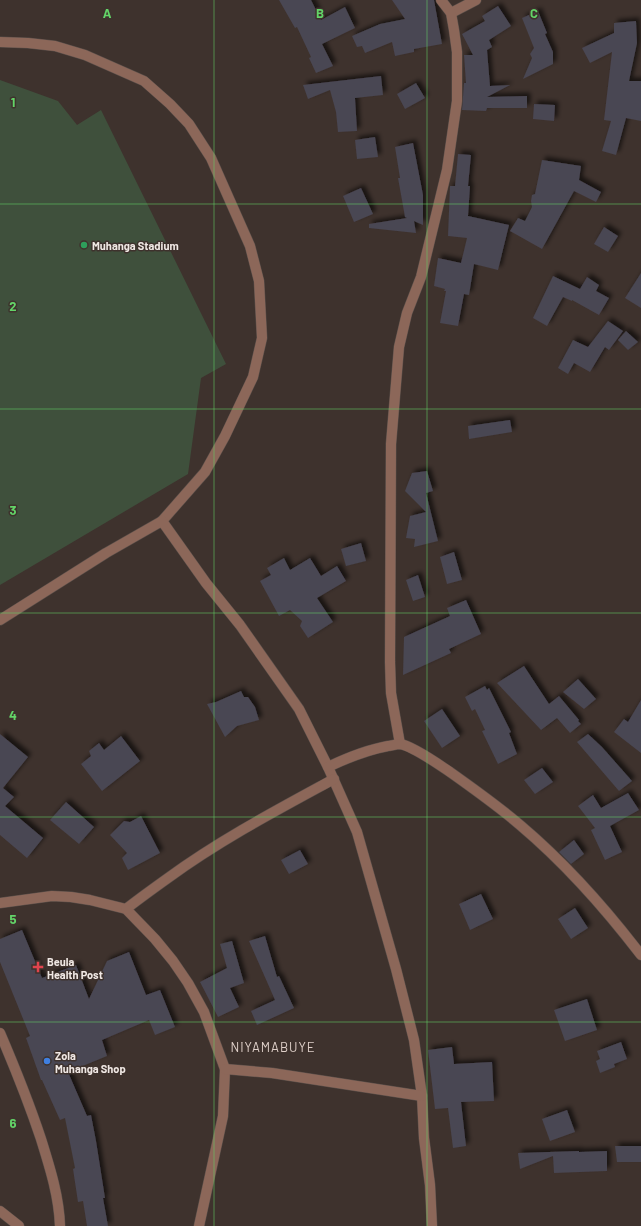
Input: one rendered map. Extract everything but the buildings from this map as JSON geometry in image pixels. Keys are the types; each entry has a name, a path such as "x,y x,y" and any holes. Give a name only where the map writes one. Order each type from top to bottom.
{"street":[{"path":"400,744 391,693 390,678 391,444 399,348 407,313 420,277 445,178 457,101 457,52 451,13 441,0"},
{"path":"451,13 476,0"},
{"path":"0,42 28,42 55,46 85,55 144,81 170,104 189,124 211,158 250,246 259,281 262,338 253,377 225,436 204,472 162,521 106,553 0,620"},
{"path":"162,521 299,709 334,779 357,832 414,1040 422,1096 424,1138 430,1185 432,1226"},
{"path":"328,767 346,758 368,750 400,744 420,753 486,798 521,825 562,864 600,904 641,955"},
{"path":"126,909 169,877 258,820 334,779"},
{"path":"0,903 52,896 90,900 126,909 155,939 173,961 188,983 204,1012 225,1069 223,1116 199,1226"},
{"path":"0,1033 26,1096 48,1161 58,1197 60,1208 60,1226"},
{"path":"225,1069 272,1073 422,1096"},
{"path":"0,1211 20,1226"}],"green space":[{"name":"Muhanga Stadium","path":"0,80 58,101 77,125 101,110 226,364 201,378 188,474 0,585"}],"place":[{"name":"Muhanga Stadium","path":"84,245"},
{"name":"Beula Health Post","path":"38,967"},
{"name":"Zola Muhanga Shop","path":"47,1061"}],"district":[{"name":"NIYAMABUYE","path":"273,1047"}]}
